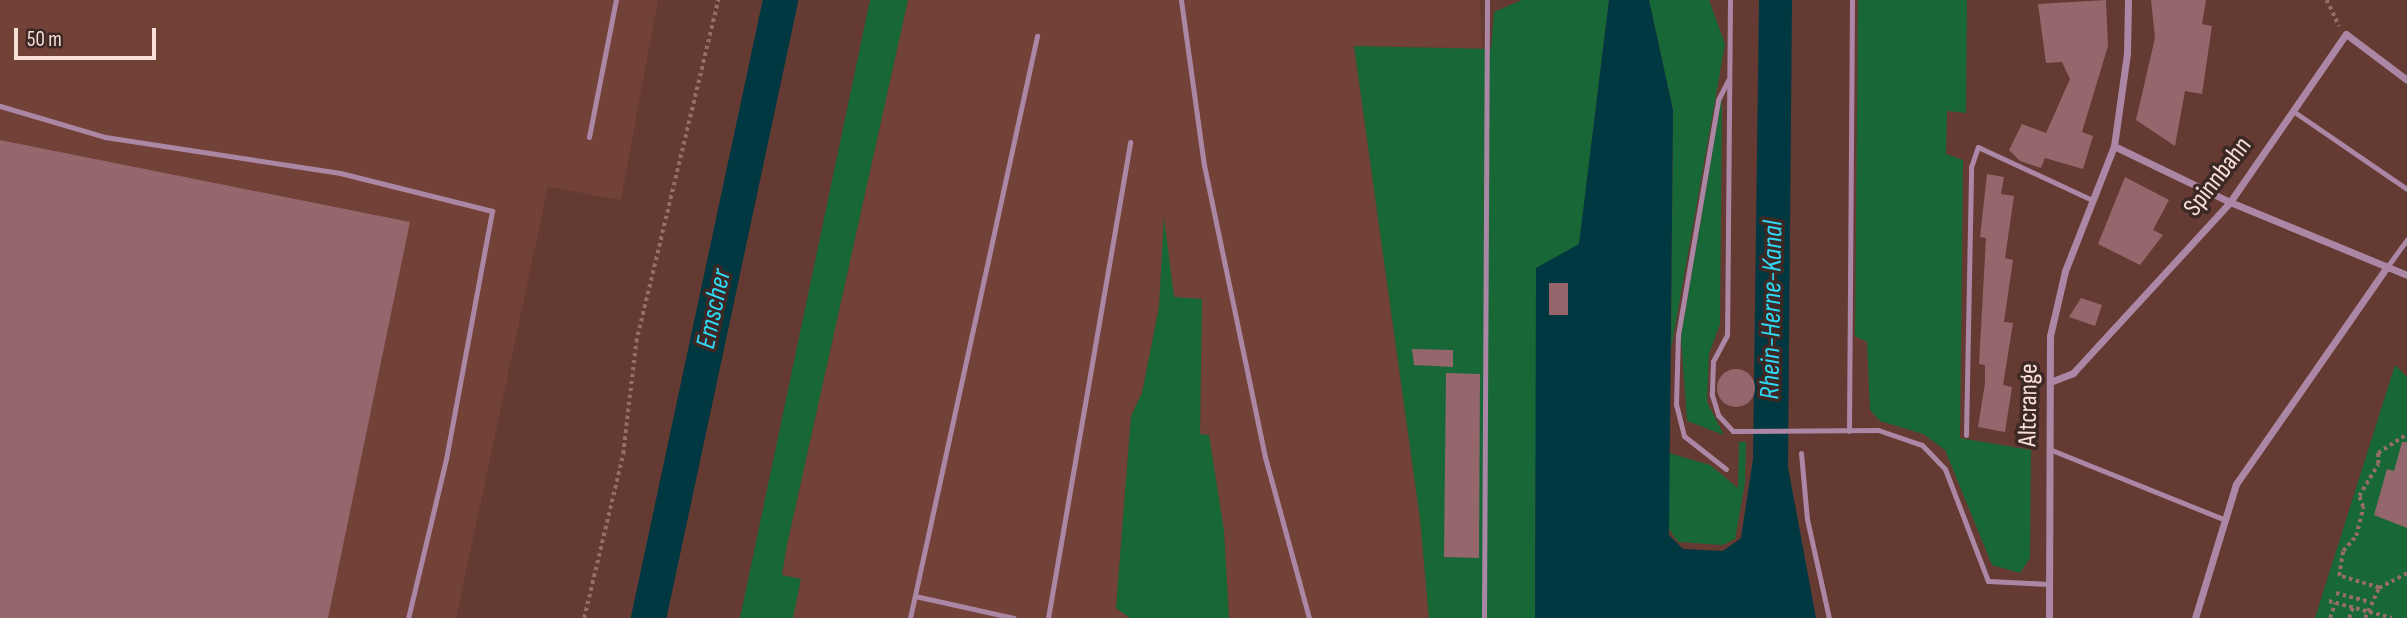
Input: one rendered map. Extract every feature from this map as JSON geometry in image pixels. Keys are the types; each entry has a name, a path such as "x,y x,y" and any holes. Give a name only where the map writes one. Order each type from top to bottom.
{"street":[{"name":"Altcrange","path":"2049,618 2049,449 2053,323 2090,199 2114,146 2127,53 2128,0"},
{"path":"2346,33 2407,80"},
{"name":"Spinnbahn","path":"2050,382 2073,373 2230,202 2346,33"},
{"path":"2114,146 2230,202 2407,275"},
{"path":"2195,618 2223,519 2236,484 2387,267"}],"lane":[{"path":"589,137 616,0"},
{"path":"1181,0 1204,165 1265,457 1309,618"},
{"path":"1483,618 1487,0"},
{"path":"1730,0 1727,335 1713,361 1712,395 1718,415 1733,431 1849,431 1897,435 1935,454 1988,581 2049,584"},
{"path":"1849,431 1852,0"},
{"path":"910,618 1037,36"},
{"path":"1726,469 1684,436 1676,405 1678,335 1718,100 1729,78"},
{"path":"0,106 105,137 340,173 492,211 446,459 408,618"},
{"path":"2293,111 2407,189"},
{"path":"1048,618 1130,142"},
{"path":"1966,435 1971,167 1978,147 2090,199"},
{"path":"2387,267 2407,239"},
{"path":"2049,449 2223,519"},
{"path":"1801,453 1807,519 1829,618"},
{"path":"915,596 1014,618"}],"path":[{"path":"583,618 623,454 636,342 718,0"},
{"path":"2327,0 2332,17 2346,33"},
{"path":"2379,588 2339,576 2344,546 2356,536 2363,507 2359,496 2378,464 2378,453 2407,434"},
{"path":"2365,618 2370,602 2379,588 2407,573"},
{"path":"2336,593 2370,602"},
{"path":"2329,601 2392,618"},
{"path":"2330,618 2335,603"},
{"path":"2349,618 2353,607"}],"shaded area":[{"path":"0,0 658,0 621,200 548,187 456,618 0,618"},
{"path":"908,0 1480,0 1482,48 1354,47 1420,519 1429,618 1229,618 1224,531 1200,434 1202,299 1174,298 1164,223 1159,307 1142,393 1131,416 1116,608 1130,618 793,618 801,579 782,575 787,545"}],"green space":[{"path":"870,0 908,0 787,545 782,575 801,579 793,618 740,618"},
{"path":"1522,0 1609,0 1579,245 1537,288 1535,618 1429,618 1420,519 1354,46 1491,49 1494,12"},
{"path":"1649,0 1709,0 1725,44 1671,350 1673,110"},
{"path":"1858,0 1967,0 1966,113 1947,111 1946,154 1963,160 1960,438 2031,450 2030,558 2020,573 1992,565 1945,450 1923,434 1880,421 1870,410 1867,342 1855,336"},
{"path":"1722,96 1720,324 1709,354 1707,402 1724,435 1687,421 1681,337"},
{"path":"1164,217 1174,297 1202,299 1200,434 1209,435 1224,531 1229,618 1130,618 1116,608 1131,416 1142,393 1159,307"},
{"path":"2395,365 2407,377 2407,618 2315,618"},
{"path":"1739,442 1746,442 1745,483 1735,539 1723,545 1678,542 1669,529 1669,453 1710,465 1738,488"}],"water":[{"name":"Rhein-Herne-Kanal","path":"1609,0 1649,0 1673,110 1669,535 1683,549 1723,551 1741,538 1753,459 1759,0 1792,0 1788,467 1816,618 1535,618 1536,268 1579,244"}],"building":[{"path":"2106,0 2108,46 2082,132 2093,136 2083,169 2045,158 2041,168 2020,161 2009,150 2022,124 2046,133 2070,79 2062,62 2046,63 2038,4"},
{"path":"2151,0 2206,0 2202,24 2212,26 2202,94 2185,91 2175,146 2136,120 2155,38"},
{"path":"0,140 410,222 328,618 0,618"},
{"path":"1987,174 2004,177 2001,194 2014,196 2005,258 2013,260 2004,322 2013,323 2003,385 2012,387 2005,432 1978,427 1985,383 1985,365 1979,364 1986,238 1980,237"},
{"path":"2125,177 2169,200 2153,230 2163,235 2140,265 2098,244"},
{"path":"1549,283 1568,283 1568,315 1549,315"},
{"path":"2081,298 2102,305 2095,326 2069,317"},
{"path":"1412,349 1453,350 1453,367 1414,365"},
{"path":"1736,369 1749,375 1755,388 1749,401 1736,407 1723,401 1717,388 1723,375"},
{"path":"1446,373 1480,374 1479,558 1444,557"},
{"path":"2402,442 2407,442 2407,528 2374,515 2387,469 2394,471"}],"waterway":[{"name":"Emscher","path":"648,618 780,0"}]}
